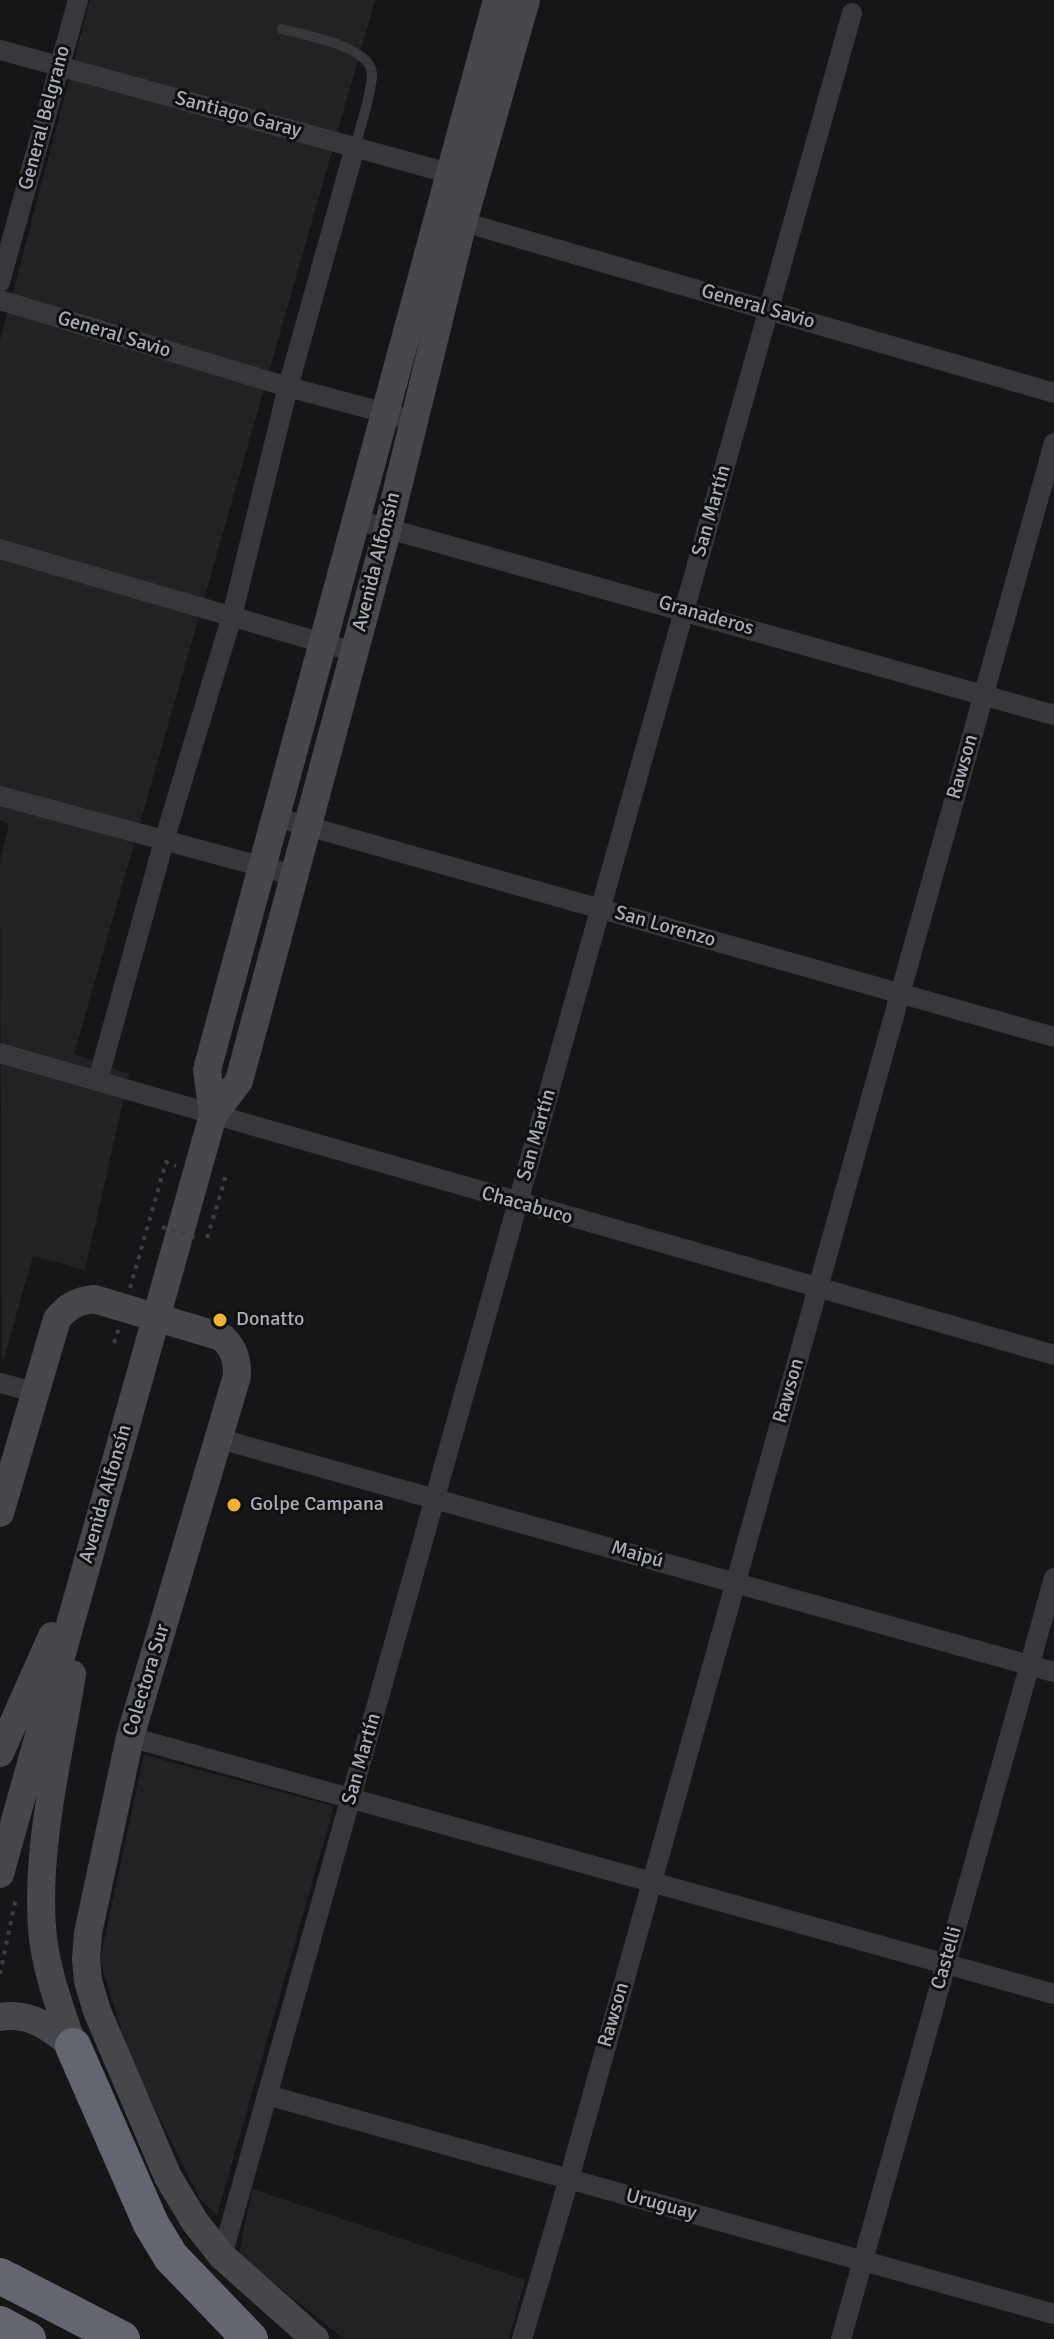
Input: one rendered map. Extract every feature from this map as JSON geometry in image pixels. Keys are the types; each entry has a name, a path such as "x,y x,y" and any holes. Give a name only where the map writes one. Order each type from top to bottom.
{"highway":[{"path":"73,2046 151,2224 171,2257 250,2339"},
{"path":"0,2276 122,2339"},
{"path":"0,2324 28,2339"}],"main road":[{"name":"Avenida Alfonsín","path":"0,1874 213,1115 239,1081 388,527 463,222 462,176 497,0"},
{"name":"Avenida Alfonsín","path":"213,1115 207,1070 384,413 462,176 526,0"},
{"name":"Colectora Sur","path":"0,1513 57,1319 66,1308 94,1299 222,1337 232,1347 237,1360 237,1376 130,1737 88,1933 86,1959 88,1981 97,2011 168,2177 195,2222 222,2256 315,2339"},
{"path":"0,1753 91,1548"},
{"path":"73,2046 50,1977 42,1931 40,1890 91,1548"},
{"path":"0,2017 27,2017 49,2026 73,2046"}],"street":[{"name":"General Belgrano","path":"0,282 78,0"},
{"name":"San Martín","path":"222,2256 852,13"},
{"name":"Santiago Garay","path":"0,50 462,176"},
{"path":"98,1080 164,841 232,616 288,387 355,147"},
{"name":"General Savio","path":"463,222 1054,393"},
{"name":"General Savio","path":"0,300 288,387 412,420"},
{"name":"Rawson","path":"522,2339 1054,443"},
{"name":"Granaderos","path":"357,520 1054,715"},
{"path":"0,549 354,652"},
{"path":"0,796 293,875"},
{"name":"San Lorenzo","path":"275,817 1054,1037"},
{"name":"Chacabuco","path":"0,1053 1054,1355"},
{"path":"0,1383 34,1392"},
{"name":"Maipú","path":"220,1439 1054,1672"},
{"name":"Castelli","path":"841,2339 1054,1578"},
{"path":"130,1737 1054,1994"},
{"name":"Uruguay","path":"267,2095 1054,2314"}],"lane":[{"path":"282,29 353,50 368,61 372,73 355,147"}],"path":[{"path":"114,1343 166,1162 176,1165 173,1177"},
{"path":"162,1214 159,1227 197,1238"}],"shaded area":[{"path":"90,0 375,0 74,1054 129,1074 85,1270 33,1256 2,1365 0,861 9,824 0,820 0,341"},
{"path":"144,1755 334,1806 217,2215 200,2199 131,2061 100,1960"},
{"path":"252,2189 525,2280 509,2339 344,2339 239,2255"}],"place":[{"name":"Donatto","path":"220,1320"},
{"name":"Golpe Campana","path":"234,1505"}]}
